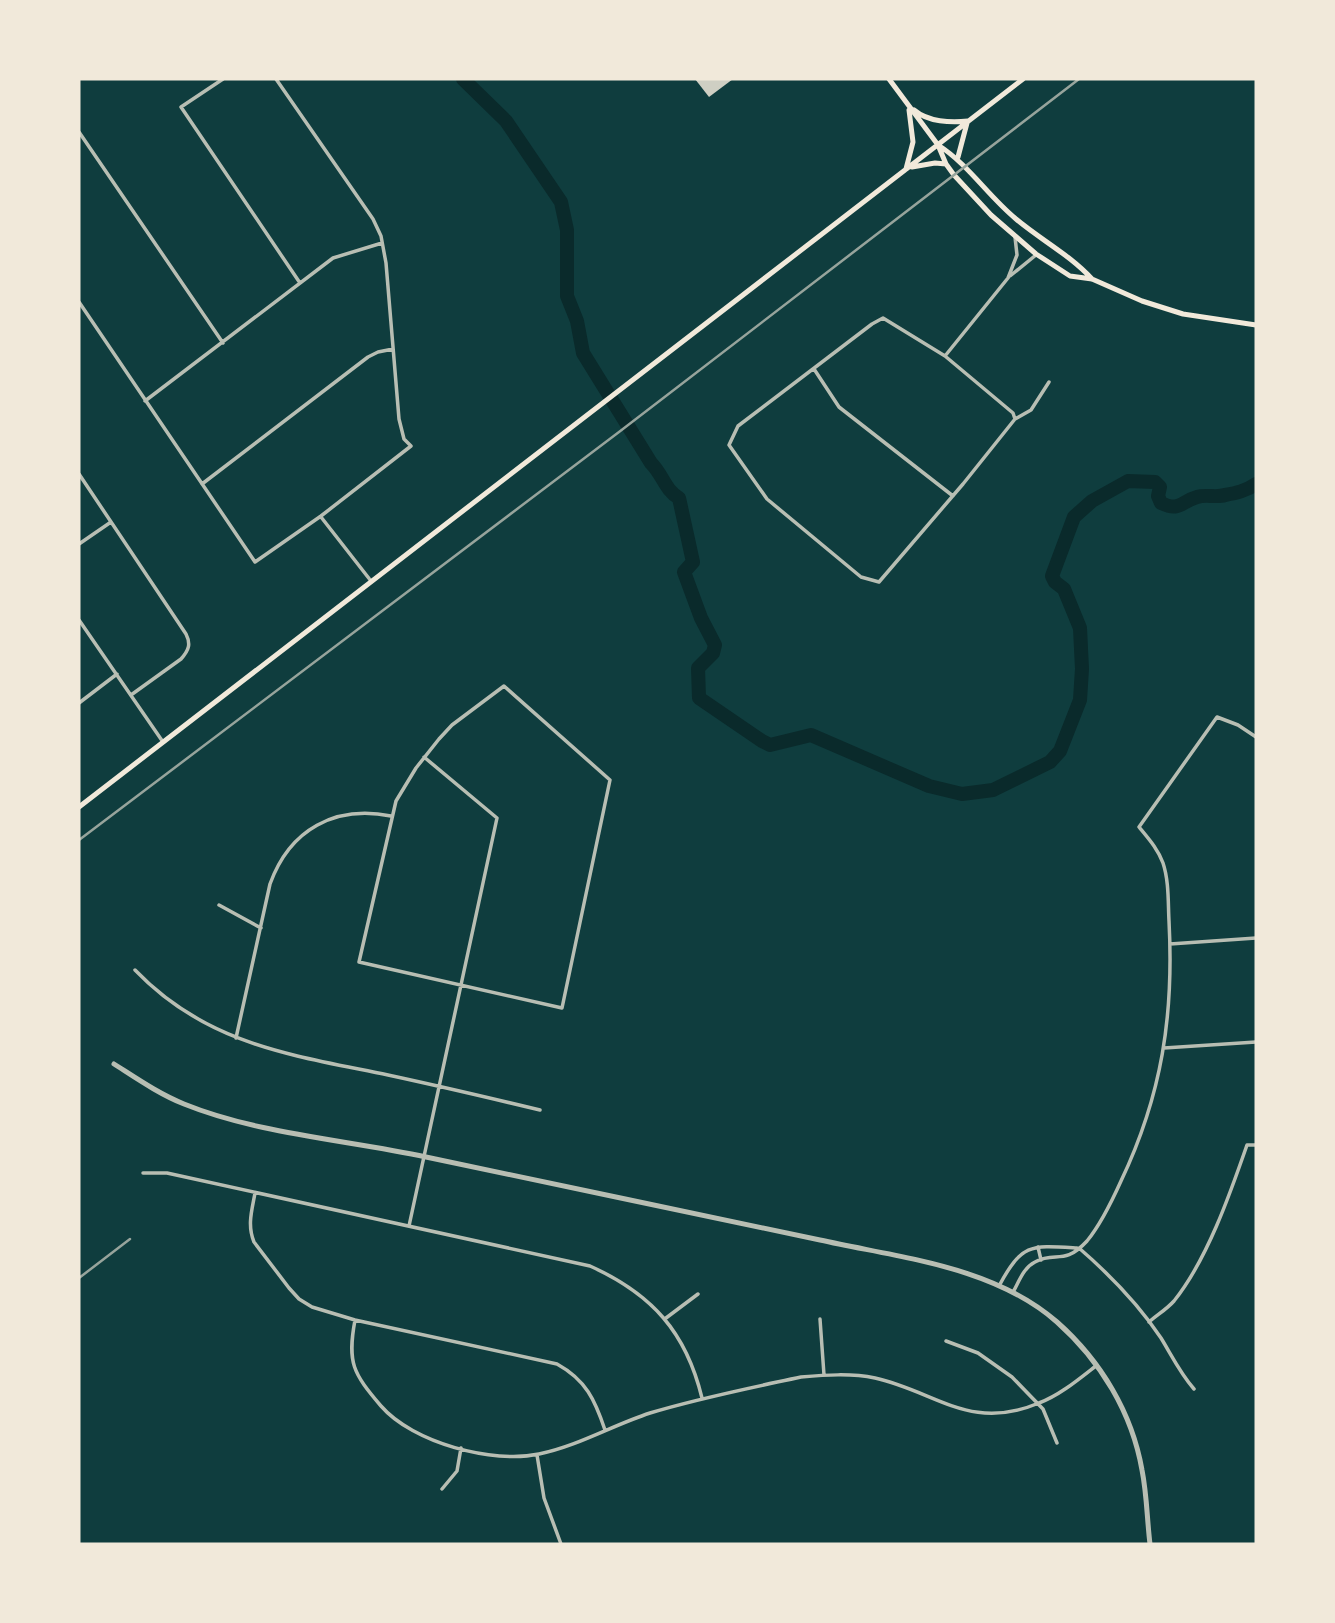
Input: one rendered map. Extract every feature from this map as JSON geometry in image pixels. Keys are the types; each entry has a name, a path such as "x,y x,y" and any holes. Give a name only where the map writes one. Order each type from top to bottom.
{"main road":[{"path":"889,79 938,145 946,164 975,199 1036,254 1070,276 1092,279 1142,301 1183,314 1256,325"},
{"path":"79,807 1023,79"},
{"path":"907,103 919,114 937,120 968,121"},
{"path":"906,169 914,142 907,103"},
{"path":"958,157 968,121"},
{"path":"938,145 958,157 1002,207 1042,240 1077,263 1092,279"},
{"path":"906,169 935,163 946,164"}],"street":[{"path":"223,79 181,107 300,283"},
{"path":"79,302 254,562 321,516 411,446 404,439 398,419 387,263 382,243 373,219 276,79"},
{"path":"79,132 223,343"},
{"path":"1008,278 1017,256 1015,237"},
{"path":"145,401 340,255 382,243"},
{"path":"945,356 1008,278 1036,254"},
{"path":"1015,419 1013,413 945,356 883,318 738,426 729,445 767,499 861,577 879,582 1015,419 1031,410 1049,382"},
{"path":"202,484 368,357 393,349"},
{"path":"814,369 839,407 953,496"},
{"path":"79,474 190,643 181,659 131,695"},
{"path":"321,516 371,581"},
{"path":"79,544 111,523"},
{"path":"79,621 163,742"},
{"path":"79,702 117,674"},
{"path":"504,686 610,780 562,1008 359,962 391,816 396,801 424,757 452,725 504,686"},
{"path":"1013,1292 1023,1273 1034,1262 1064,1258 1079,1248 1094,1231 1135,1152 1152,1103 1169,1013 1170,944 1163,862 1157,849 1139,827 1217,717 1238,725 1256,737"},
{"path":"409,1226 497,818 424,757"},
{"path":"236,1038 270,884 277,865 288,849 310,830 330,818 369,812 391,816"},
{"path":"219,905 261,928"},
{"path":"1170,944 1256,939"},
{"path":"135,970 161,996 179,1009 236,1038 274,1051 540,1110"},
{"path":"1164,1048 1256,1042"},
{"path":"114,1064 162,1093 212,1115 423,1156 952,1269 1013,1292 1055,1321 1085,1350 1120,1404 1137,1447 1150,1544"},
{"path":"1149,1322 1174,1301 1191,1273 1226,1204 1247,1145 1256,1145"},
{"path":"143,1173 167,1173 590,1266 630,1286 666,1318 690,1359 703,1399"},
{"path":"256,1193 249,1223 250,1233 254,1242 299,1299 312,1307 355,1320 557,1364 579,1378 589,1389 606,1430"},
{"path":"1038,1247 1041,1260"},
{"path":"999,1286 1018,1255 1038,1247 1079,1248 1095,1261 1149,1322 1180,1373 1194,1389"},
{"path":"666,1318 698,1294"},
{"path":"820,1319 824,1375"},
{"path":"355,1320 351,1359 368,1391 388,1415 404,1428 422,1437 494,1455 537,1455 648,1413 801,1377 824,1375 874,1378 956,1409 983,1413 1007,1412 1038,1404 1097,1366"},
{"path":"946,1341 978,1353 1012,1377 1048,1417 1057,1443"},
{"path":"442,1489 457,1472 461,1448"},
{"path":"537,1455 544,1498 561,1544"}],"building":[{"path":"695,79 733,79 709,97"}],"waterway":[{"path":"463,79 506,121 561,202 567,230 567,296 577,321 583,353 651,463 670,491 679,498 693,562 684,572 701,618 715,645 713,653 698,668 699,698 762,741 770,745 811,735 929,786 962,794 993,790 1050,762 1060,751 1080,700 1080,628 1064,589 1052,576 1074,517 1092,501 1128,481 1155,482 1160,487 1158,496 1161,503 1172,507 1200,496 1222,496 1256,484"}],"railway":[{"path":"79,840 619,432 1079,79"},
{"path":"79,1278 130,1239"}]}
